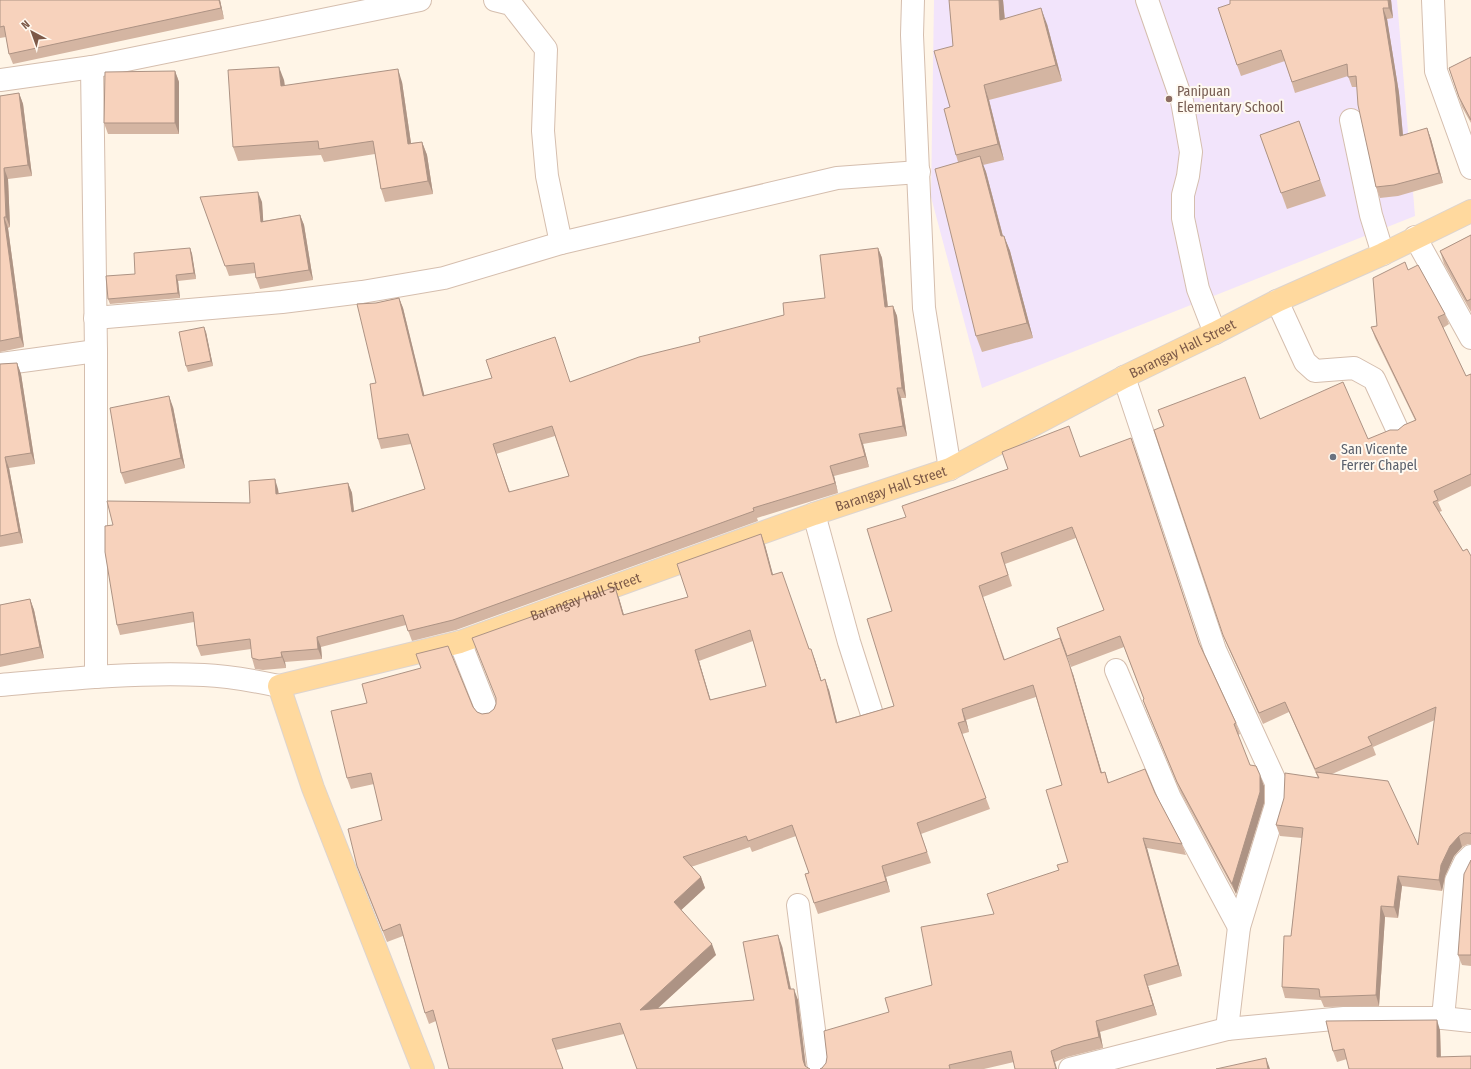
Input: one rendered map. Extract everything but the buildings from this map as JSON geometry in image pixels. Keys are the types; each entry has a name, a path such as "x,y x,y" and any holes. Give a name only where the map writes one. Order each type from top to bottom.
{"main road":[{"name":"Barangay Hall Street","path":"279,686 460,642 814,514 950,469 1124,377 1277,301 1382,254 1471,211"},
{"path":"279,686 313,788 423,1069"}],"street":[{"path":"0,80 92,67 420,0"},
{"path":"495,0 512,4 546,49 543,131 547,176 561,243"},
{"path":"913,0 912,35 924,308 950,469"},
{"path":"1148,0 1182,101 1191,152 1188,176 1183,195 1183,218 1198,289 1215,333"},
{"path":"1433,0 1436,71 1471,168"},
{"path":"92,67 96,352 96,677"},
{"path":"1350,120 1371,215 1382,254"},
{"path":"95,318 282,302 362,292 444,278 561,243 837,178 919,172"},
{"path":"1415,237 1471,338"},
{"path":"1277,301 1305,362 1315,371 1354,368 1374,379 1396,429"},
{"path":"0,364 96,352"},
{"path":"1124,377 1215,650 1276,783 1276,805 1239,927 1227,1029"},
{"path":"814,514 849,642 871,711"},
{"path":"460,642 488,713"},
{"path":"1116,670 1170,798 1239,927"},
{"path":"0,685 135,674 206,675 279,686"},
{"path":"1443,1018 1456,881 1465,862 1471,856"},
{"path":"798,906 819,1069"},
{"path":"1070,1069 1227,1029 1344,1018 1443,1018 1471,1021"}],"shaded area":[{"name":"Panipuan Elementary School","path":"934,0 1397,0 1415,216 982,388 931,197"}],"place":[{"name":"Panipuan Elementary School","path":"1169,99"},
{"name":"San Vicente Ferrer Chapel","path":"1333,457"}]}
